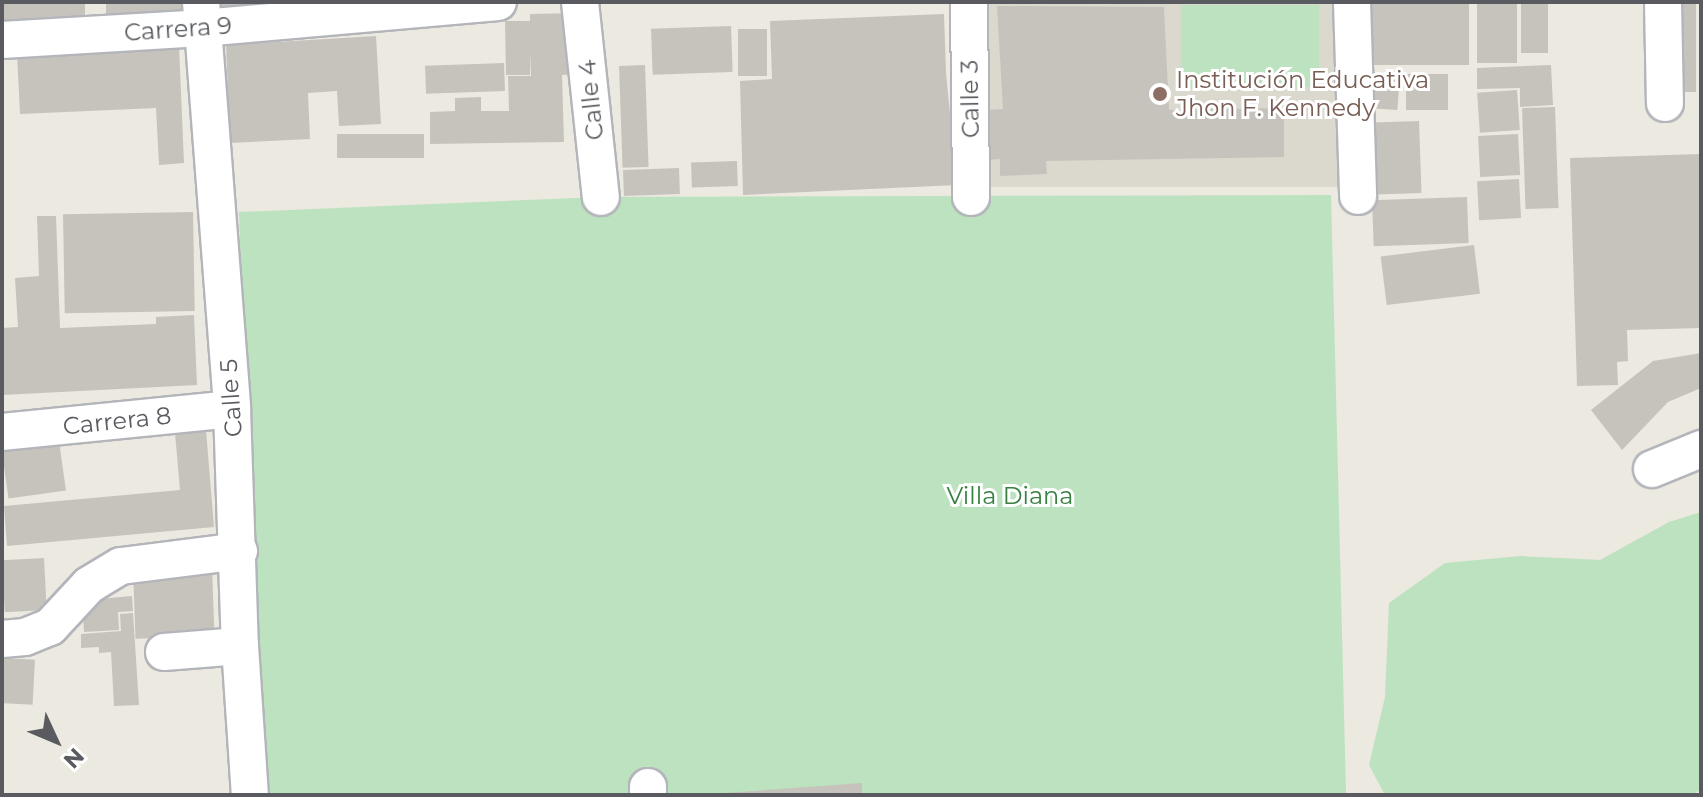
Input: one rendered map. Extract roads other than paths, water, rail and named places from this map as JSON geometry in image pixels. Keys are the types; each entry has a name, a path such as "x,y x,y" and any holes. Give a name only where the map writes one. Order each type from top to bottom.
{"street":[{"name":"Carrera 9","path":"2,40 201,15 498,2"},
{"name":"Calle 4","path":"580,2 601,197"},
{"name":"Calle 3","path":"969,2 971,197"},
{"path":"1352,2 1358,196"},
{"path":"1663,2 1665,103"},
{"name":"Calle 5","path":"201,15 232,409 240,646 250,795"},
{"name":"Carrera 8","path":"2,432 232,409"},
{"path":"1652,469 1701,449"},
{"path":"2,639 25,637 50,627 89,585 121,566 239,551"},
{"path":"164,652 240,646"}],"place":[{"name":"Institución Educativa Jhon F. Kennedy","path":"1160,94"}],"park label":[{"name":"Villa Diana","path":"1010,496"}]}
